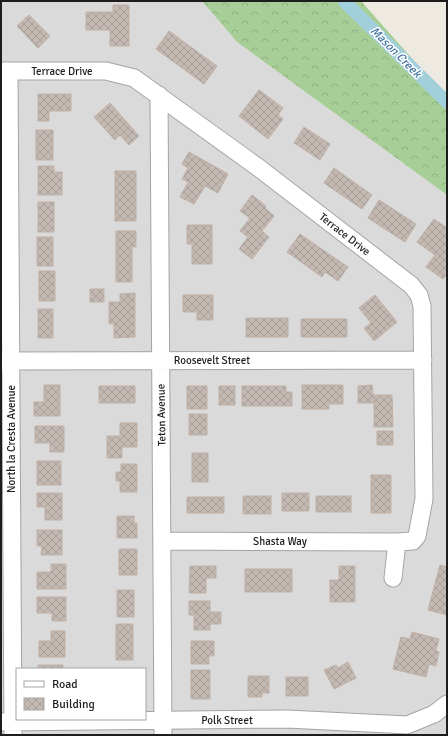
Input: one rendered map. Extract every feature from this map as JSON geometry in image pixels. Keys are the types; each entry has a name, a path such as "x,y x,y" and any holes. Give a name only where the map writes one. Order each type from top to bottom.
{"street":[{"name":"Terrace Drive","path":"5,71 106,71 134,78 259,168 411,285 419,295 422,306 424,499 417,536 413,541 397,542"},
{"name":"North la Cresta Avenue","path":"5,71 9,726"},
{"name":"Teton Avenue","path":"159,95 163,728"},
{"name":"Roosevelt Street","path":"6,361 422,360"},
{"name":"Shasta Way","path":"163,541 397,542"},
{"path":"393,578 397,542"},
{"name":"Polk Street","path":"9,726 163,728 287,719 407,725 434,714 447,704"}],"shaded area":[{"path":"1,1 202,1 237,42 447,195 447,735 399,735 385,732 384,735 1,735"}],"green space":[{"path":"202,1 361,1 447,98 447,195 237,42"}],"building":[{"path":"113,5 129,5 129,46 110,46 110,30 86,30 86,12 113,12"},
{"path":"29,15 50,36 38,48 17,26"},
{"path":"169,31 217,66 204,84 156,49"},
{"path":"259,90 283,108 278,115 283,119 268,139 239,116"},
{"path":"38,94 71,94 71,111 49,111 49,121 38,121"},
{"path":"110,103 139,136 129,145 120,135 115,140 94,117"},
{"path":"304,127 330,144 320,160 294,143"},
{"path":"36,130 53,130 53,160 36,160"},
{"path":"189,152 228,174 218,193 205,186 194,204 180,197 188,182 182,179 188,168 182,164"},
{"path":"38,166 54,166 54,172 62,172 62,195 38,195"},
{"path":"334,168 372,195 362,209 324,183"},
{"path":"115,171 136,171 136,221 115,221"},
{"path":"252,195 266,206 265,208 274,216 262,231 269,237 252,259 239,249 248,237 240,231 250,218 240,211"},
{"path":"379,200 416,224 405,242 368,218"},
{"path":"38,202 54,202 54,232 38,232"},
{"path":"434,219 447,228 447,273 443,279 426,267 435,255 417,242"},
{"path":"187,225 212,225 212,264 192,264 192,244 187,244"},
{"path":"116,231 136,231 136,247 132,247 132,282 116,282"},
{"path":"300,234 348,267 338,281 325,272 322,277 287,252"},
{"path":"37,237 53,237 53,266 37,266"},
{"path":"39,271 55,271 55,301 39,301"},
{"path":"90,289 104,289 104,302 90,302"},
{"path":"135,293 135,337 114,338 114,324 109,324 109,302 120,302 120,294"},
{"path":"183,295 213,295 213,320 197,320 197,312 183,312"},
{"path":"375,295 397,322 374,341 364,328 371,323 359,308"},
{"path":"38,309 53,309 53,338 38,338"},
{"path":"246,318 288,318 288,337 246,337"},
{"path":"301,319 347,319 347,337 301,337"},
{"path":"44,385 60,385 60,416 34,416 34,402 44,402"},
{"path":"302,385 343,385 343,404 329,404 329,409 302,409"},
{"path":"372,385 373,395 392,395 393,427 374,427 374,403 358,403 358,386"},
{"path":"99,386 135,386 135,403 99,403"},
{"path":"187,386 207,386 207,409 187,409"},
{"path":"219,386 235,386 235,405 219,405"},
{"path":"242,386 286,386 286,392 292,392 292,406 242,406"},
{"path":"189,414 207,414 207,435 189,435"},
{"path":"120,423 137,423 137,447 122,447 122,458 107,458 107,436 120,436"},
{"path":"35,426 64,426 64,452 50,452 50,443 35,443"},
{"path":"377,431 393,431 393,445 377,445"},
{"path":"192,453 208,453 208,482 192,482"},
{"path":"37,461 61,461 61,485 37,485"},
{"path":"121,464 137,464 137,492 120,492 120,481 116,481 116,472 121,472"},
{"path":"371,475 391,475 391,513 371,513"},
{"path":"37,493 62,493 62,520 45,520 45,507 37,507"},
{"path":"282,493 309,493 309,511 282,511"},
{"path":"243,496 271,496 271,514 243,514"},
{"path":"316,496 351,496 351,512 316,512"},
{"path":"187,497 224,497 224,513 187,513"},
{"path":"117,516 134,516 134,523 137,523 137,538 117,538"},
{"path":"37,530 62,530 62,555 41,555 42,546 37,546"},
{"path":"119,549 137,549 137,575 119,575"},
{"path":"51,564 66,564 66,589 37,589 37,572 51,572"},
{"path":"440,565 447,567 447,615 428,610"},
{"path":"190,566 216,566 216,578 206,578 206,593 189,593"},
{"path":"339,566 355,566 355,602 330,602 330,580 339,580"},
{"path":"245,569 292,569 292,592 245,592"},
{"path":"117,590 134,590 134,617 117,617"},
{"path":"37,597 66,597 66,621 52,621 52,613 37,613"},
{"path":"189,601 210,601 210,612 221,612 221,624 210,624 210,630 194,630 194,615 189,615"},
{"path":"116,624 133,624 133,660 116,660"},
{"path":"51,631 65,631 65,657 39,657 39,641 51,641"},
{"path":"412,632 439,639 436,651 439,652 436,666 429,664 426,677 393,669 401,637 410,639"},
{"path":"191,641 214,641 214,656 209,656 209,664 191,664"},
{"path":"348,662 356,678 334,689 324,670 336,665 338,668"},
{"path":"38,665 63,665 63,668 38,668"},
{"path":"191,670 210,670 210,699 191,699"},
{"path":"248,676 269,676 269,693 262,693 262,697 248,697"},
{"path":"286,677 308,677 308,696 286,696"}],"waterway":[{"name":"Mason Creek","path":"344,1 447,102"}]}
